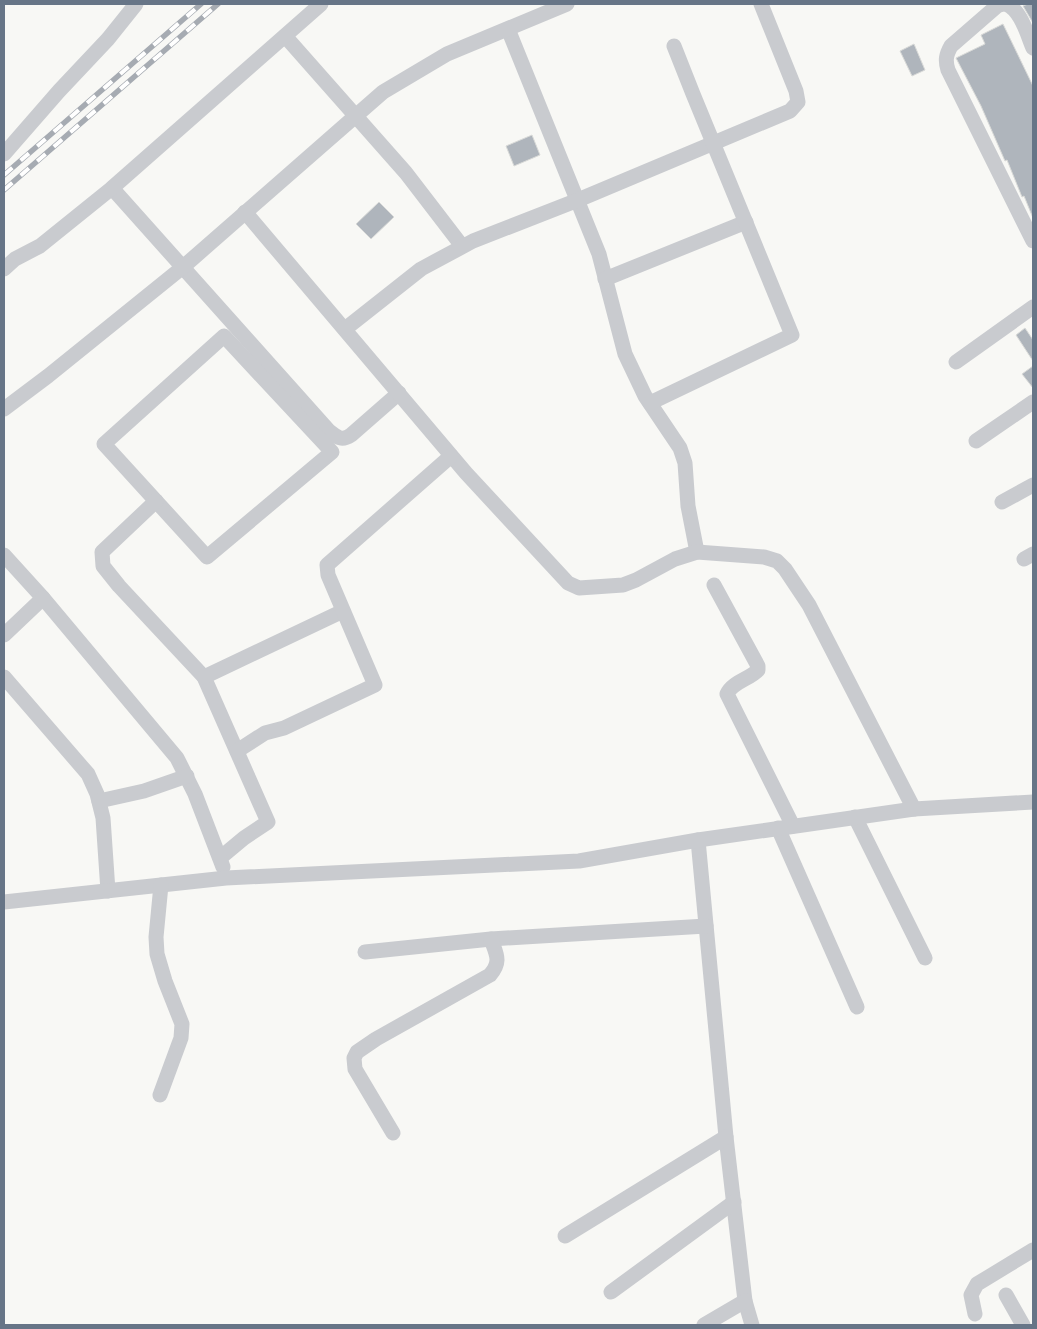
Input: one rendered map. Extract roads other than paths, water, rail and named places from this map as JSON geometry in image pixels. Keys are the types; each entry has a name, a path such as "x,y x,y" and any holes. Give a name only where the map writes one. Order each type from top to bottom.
{"street":[{"path":"4,154 108,39 136,4"},
{"path":"4,269 15,259 40,246 112,188 321,4"},
{"path":"4,409 183,267 383,92 447,54 567,4"},
{"path":"345,329 421,269 473,240 578,200 790,111 798,102 796,92 760,4"},
{"path":"1033,48 1013,6 1005,4 997,6 951,46 946,62 948,70 1033,241"},
{"path":"508,29 599,254 625,354 650,403 680,448 685,463 688,506 697,552"},
{"path":"285,36 406,174 462,246"},
{"path":"650,403 792,335 674,46"},
{"path":"112,188 329,431 339,439 352,435 399,393"},
{"path":"245,212 451,456 568,583 580,588 623,585 675,559 697,552 764,557 777,561 785,569 809,605 914,809"},
{"path":"605,279 746,222"},
{"path":"956,362 1033,307"},
{"path":"224,336 332,452 207,557 156,501 104,444 224,336"},
{"path":"976,441 1031,409"},
{"path":"236,751 265,733 284,728 375,685 328,575 327,565 451,456"},
{"path":"1002,502 1033,485"},
{"path":"156,501 102,552 103,566 204,677 268,822 244,838 220,858"},
{"path":"4,555 44,598 177,758 187,776 220,858 226,878"},
{"path":"714,585 758,666 755,674 730,689 728,694 785,827 857,1007"},
{"path":"4,635 44,598"},
{"path":"204,677 343,612"},
{"path":"4,677 88,774 103,818 108,891"},
{"path":"99,802 144,791 187,776"},
{"path":"4,902 226,878 579,861 698,840 914,809 1033,802"},
{"path":"855,817 925,958"},
{"path":"698,840 726,1137 746,1301 752,1325"},
{"path":"160,1095 181,1038 182,1024 165,981 157,954 156,937 162,885"},
{"path":"365,952 491,939 706,926"},
{"path":"393,1133 355,1070 354,1058 357,1052 376,1039 490,975 496,968 498,961 491,939"},
{"path":"565,1236 726,1137"},
{"path":"611,1292 734,1202"},
{"path":"975,1314 971,1296 976,1284 1033,1250"},
{"path":"1006,1295 1023,1325"},
{"path":"704,1325 746,1301"}],"railway":[{"path":"4,175 201,4"},
{"path":"4,190 218,4"}]}
